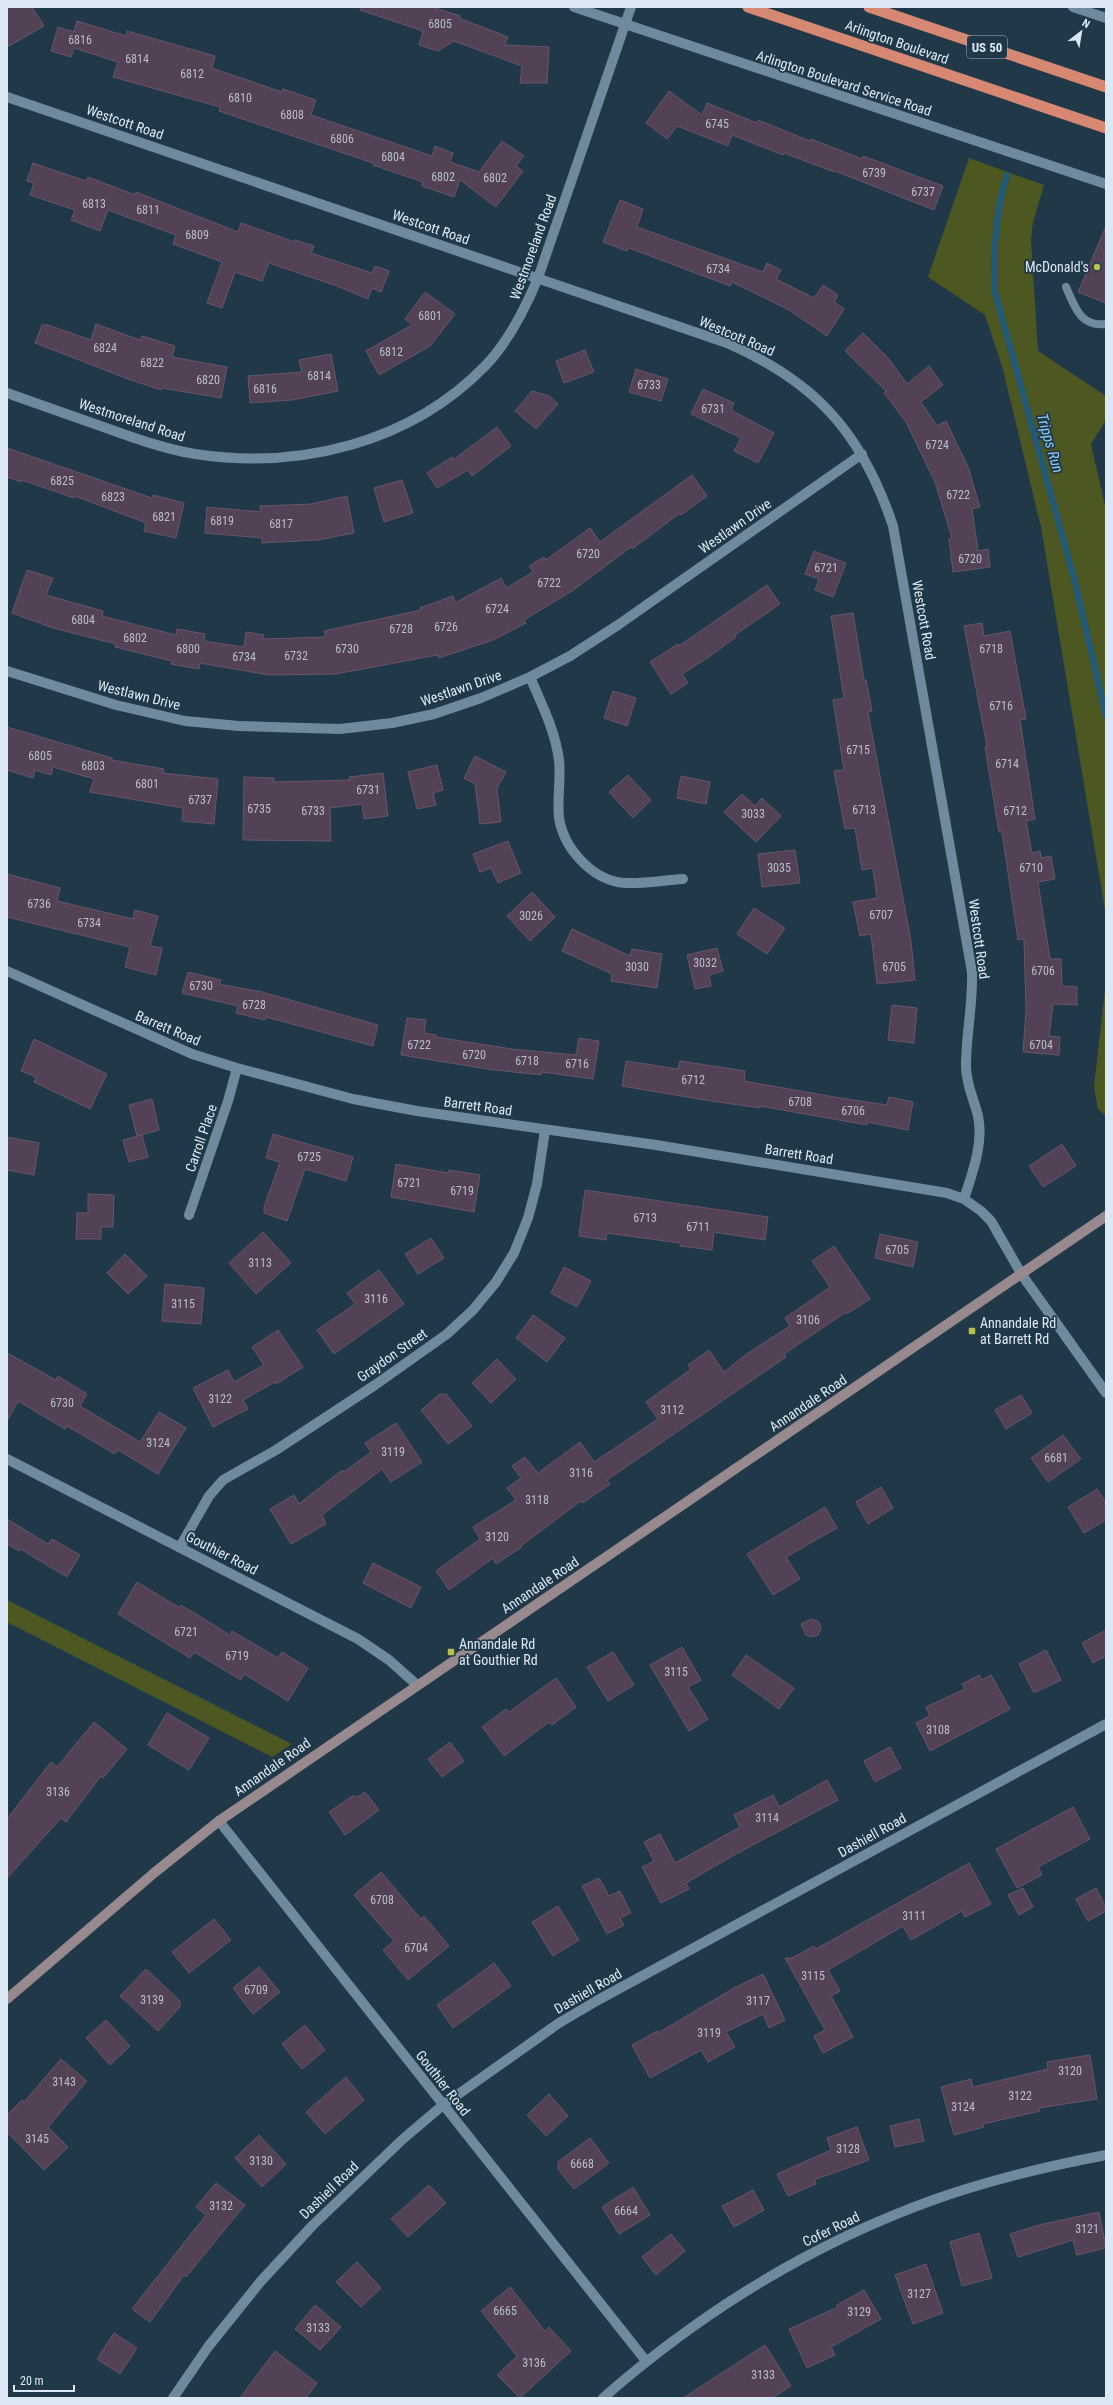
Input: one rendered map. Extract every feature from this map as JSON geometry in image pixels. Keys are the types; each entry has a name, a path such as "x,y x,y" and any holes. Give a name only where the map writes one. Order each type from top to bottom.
{"highway":[{"name":"Arlington Boulevard","path":"748,7 1106,128"},
{"name":"Arlington Boulevard","path":"869,7 1106,87"}],"main road":[{"name":"Annandale Road","path":"7,1999 154,1873 219,1821 1022,1275 1106,1216"}],"street":[{"name":"Arlington Boulevard Service Road","path":"574,7 1106,184"},
{"name":"Westmoreland Road","path":"7,393 156,445 194,454 233,458 264,458 320,453 360,443 408,422 459,390 486,365 509,335 528,304 631,7"},
{"path":"1073,7 1106,18"},
{"name":"Westcott Road","path":"7,97 727,343 760,358 791,377 819,400 843,426 862,454 882,492 893,526 972,972 972,993 966,1066 968,1087 978,1116 979,1134 973,1171 964,1199"},
{"name":"Westlawn Drive","path":"7,671 109,703 185,721 240,726 316,730 340,729 392,723 434,714 481,698 530,677 570,656 618,625 862,454"},
{"path":"530,677 554,732 559,762 560,818 565,836 575,853 588,867 605,877 624,883 683,879"},
{"name":"Barrett Road","path":"8,973 192,1054 237,1068 360,1100 417,1111 656,1145 939,1191 964,1199"},
{"name":"Carroll Place","path":"189,1215 228,1101 237,1068"},
{"name":"Graydon Street","path":"180,1547 209,1496 223,1480 276,1450 375,1385 447,1334 473,1310 496,1282 514,1253 528,1218 537,1184 545,1130"},
{"path":"964,1199 981,1211 991,1221 1022,1275 1106,1393"},
{"name":"Gouthier Road","path":"7,1459 358,1639 389,1660 417,1685"},
{"name":"Dashiell Road","path":"173,2398 208,2347 262,2281 312,2225 443,2104 559,2023 598,2000 1106,1724"},
{"name":"Gouthier Road","path":"219,1821 646,2361"},
{"name":"Cofer Road","path":"603,2398 646,2361 698,2322 774,2274 881,2220 934,2200 993,2181 1055,2165 1106,2155"}],"lane":[{"path":"1066,287 1079,316 1096,325 1106,324"}],"green space":[{"path":"969,158 1044,185 1033,222 1031,240 1038,351 1106,396 1106,420 1091,444 1106,510 1106,916 1041,527 1002,366 985,315 928,277"},
{"path":"1106,981 1106,1116 1098,1109 1094,1087"},
{"path":"7,1600 292,1744 272,1757 7,1622"}],"building":[{"path":"7,7 32,7 44,26 7,47"},
{"path":"360,7 432,7 460,16 459,18 508,37 505,45 549,47 547,83 520,83 522,66 454,41 438,51 419,45 423,32 420,30 360,10"},
{"path":"77,21 126,36 127,31 215,56 212,68 282,92 283,89 316,100 311,115 432,156 435,146 453,153 450,162 479,172 502,141 524,156 516,166 523,171 496,207 460,180 454,197 422,186 423,182 373,165 373,163 219,111 220,107 113,77 118,62 74,48 71,57 51,51 58,27 74,32"},
{"path":"669,91 702,115 707,103 757,123 758,120 810,141 811,139 862,159 863,156 943,186 934,210 835,171 834,172 784,153 783,155 732,135 728,146 677,126 667,139 646,123"},
{"path":"33,163 86,181 88,177 135,195 136,192 238,232 241,223 295,242 295,240 314,246 311,253 372,273 375,266 389,271 381,292 372,288 368,299 337,286 269,263 262,281 235,272 222,308 207,303 222,262 173,244 176,235 108,210 100,231 71,220 75,210 30,195 34,183 27,181"},
{"path":"620,200 643,209 637,227 763,272 767,263 781,270 776,279 814,298 823,285 838,295 834,302 844,309 827,336 789,310 732,282 730,286 629,248 627,251 603,242"},
{"name":"McDonald's","path":"1106,226 1106,303 1078,292"},
{"path":"425,292 455,314 430,346 379,375 366,351 412,325 405,319"},
{"path":"96,324 140,340 142,336 175,346 172,357 227,367 221,398 162,388 161,390 128,379 35,343 42,325 48,325 91,340"},
{"path":"863,333 889,359 907,384 929,366 943,385 921,402 937,426 946,421 968,467 980,507 972,509 978,551 988,549 990,567 953,572 949,539 952,538 935,482 906,422 884,393 886,391 845,351"},
{"path":"585,350 594,372 564,383 556,361"},
{"path":"331,354 338,391 292,400 250,403 248,376 302,372 299,360"},
{"path":"636,369 668,379 661,401 629,392"},
{"path":"703,389 734,403 731,410 774,433 758,463 734,451 741,438 691,414"},
{"path":"532,391 549,396 558,404 536,429 515,411"},
{"path":"497,427 511,446 472,476 468,470 437,488 427,473 452,457 453,460"},
{"path":"7,448 152,498 153,495 184,503 176,538 144,531 146,523 75,496 74,498 22,480 21,482 7,477"},
{"path":"692,475 707,496 681,515 680,513 632,549 631,547 572,591 524,620 526,623 493,640 439,658 437,655 336,674 269,675 200,663 199,669 171,664 172,661 115,647 116,644 53,628 12,613 27,570 53,578 46,595 103,611 102,616 176,635 177,629 205,634 204,641 244,647 246,632 264,635 263,639 326,637 324,631 421,610 420,608 453,596 455,603 501,578 506,588 533,572 529,566 544,557 546,560 590,528 600,542"},
{"path":"402,480 413,513 384,522 374,488"},
{"path":"347,496 354,533 318,540 262,543 262,538 205,533 207,507 261,512 260,506 311,504"},
{"path":"814,551 846,563 833,597 815,590 819,579 805,574"},
{"path":"767,585 780,604 735,635 736,637 709,657 682,674 688,683 671,694 650,662 678,644 679,646"},
{"path":"853,613 864,680 866,680 872,711 868,712 911,941 915,980 877,984 871,934 860,936 853,902 877,898 873,868 862,870 855,828 845,829 834,771 844,770 833,700 844,698 831,616"},
{"path":"982,623 984,636 1010,631 1026,719 1020,720 1035,819 1026,821 1032,853 1040,851 1041,858 1051,856 1055,879 1038,882 1050,959 1061,959 1062,986 1077,987 1077,1005 1053,1004 1049,1036 1060,1037 1059,1055 1023,1052 1026,1010 1024,939 1018,940 1002,832 999,832 985,747 987,746 964,626"},
{"path":"613,691 636,698 627,726 604,718"},
{"path":"7,727 112,758 112,760 164,769 163,773 218,779 214,824 182,821 183,808 90,792 94,779 53,767 51,775 35,770 33,778 7,770"},
{"path":"475,756 506,772 497,788 501,822 480,824 475,784 464,778"},
{"path":"437,765 443,790 433,793 436,805 417,809 408,772"},
{"path":"383,773 388,816 364,819 362,804 330,808 331,841 243,840 244,777 274,778 274,782 350,780 349,777"},
{"path":"628,775 651,800 633,818 609,792"},
{"path":"681,776 710,782 706,804 677,798"},
{"path":"742,794 755,806 762,798 781,816 756,842 724,812"},
{"path":"508,841 521,873 498,883 491,868 480,872 473,854"},
{"path":"795,850 800,883 762,887 758,854"},
{"path":"7,874 60,888 57,901 133,919 135,910 158,916 150,946 162,948 156,975 125,967 130,947 7,917"},
{"path":"532,892 555,917 530,941 507,916"},
{"path":"754,908 785,928 767,954 737,934"},
{"path":"572,929 630,956 632,949 662,954 657,988 611,981 612,974 562,951"},
{"path":"717,948 723,971 709,975 711,986 695,989 687,955"},
{"path":"188,972 221,980 219,984 262,992 378,1025 373,1046 266,1017 265,1020 236,1013 238,1006 182,993"},
{"path":"892,1005 917,1008 914,1043 888,1040"},
{"path":"407,1018 426,1020 424,1033 436,1035 436,1037 512,1049 576,1055 579,1038 599,1041 593,1079 542,1072 541,1075 487,1069 401,1055"},
{"path":"34,1039 107,1074 90,1109 34,1082 36,1077 21,1071"},
{"path":"626,1061 678,1069 680,1061 745,1071 744,1081 840,1098 887,1105 889,1097 913,1102 908,1130 867,1122 867,1125 760,1106 760,1108 622,1086"},
{"path":"152,1099 159,1130 137,1136 129,1105"},
{"path":"273,1134 353,1157 346,1181 305,1169 287,1221 264,1213 264,1207 280,1162 266,1158"},
{"path":"142,1135 148,1157 129,1162 123,1140"},
{"path":"7,1137 39,1143 34,1175 7,1170"},
{"path":"1062,1144 1076,1166 1043,1187 1029,1166"},
{"path":"396,1164 448,1173 449,1170 480,1175 474,1212 391,1197"},
{"path":"585,1190 768,1217 765,1240 714,1232 712,1250 680,1246 680,1243 607,1233 606,1240 579,1236"},
{"path":"88,1194 114,1195 113,1227 101,1227 101,1239 76,1239 77,1213 88,1213"},
{"path":"263,1232 291,1263 256,1294 229,1263"},
{"path":"880,1234 918,1242 913,1267 875,1258"},
{"path":"431,1238 444,1258 418,1274 405,1254"},
{"path":"834,1246 870,1299 847,1314 846,1312 784,1354 786,1357 607,1480 610,1484 583,1503 581,1501 521,1546 522,1547 496,1564 493,1558 449,1590 436,1571 480,1539 473,1527 516,1500 507,1488 521,1478 512,1466 525,1457 538,1473 580,1442 594,1462 658,1419 646,1402 691,1369 688,1365 709,1350 724,1372 748,1353 790,1326 785,1318 830,1287 812,1261"},
{"path":"125,1254 147,1276 128,1294 107,1273"},
{"path":"564,1267 591,1281 577,1307 551,1293"},
{"path":"379,1270 404,1304 334,1354 317,1330 355,1304 347,1293"},
{"path":"165,1284 204,1288 201,1324 162,1321"},
{"path":"533,1315 565,1338 547,1362 516,1338"},
{"path":"278,1330 303,1367 276,1384 275,1382 243,1400 248,1409 213,1427 193,1388 228,1370 234,1382 264,1365 252,1347"},
{"path":"7,1353 56,1380 58,1376 87,1394 80,1406 140,1442 159,1412 186,1428 158,1474 118,1450 115,1454 67,1426 65,1429 18,1401 7,1421"},
{"path":"497,1359 516,1379 491,1403 472,1383"},
{"path":"440,1394 446,1394 472,1426 448,1444 421,1410"},
{"path":"1021,1395 1032,1413 1006,1429 995,1410"},
{"path":"396,1423 422,1462 391,1482 382,1469 322,1515 326,1524 291,1544 270,1509 294,1495 299,1504 342,1470 344,1472 371,1452 365,1443"},
{"path":"1063,1435 1081,1459 1048,1482 1031,1458"},
{"path":"881,1487 893,1508 868,1524 856,1502"},
{"path":"1097,1489 1106,1503 1106,1520 1084,1533 1068,1507"},
{"path":"825,1507 837,1528 786,1557 800,1579 773,1595 747,1554"},
{"path":"7,1519 48,1544 52,1539 80,1555 67,1577 20,1549 19,1551 7,1544"},
{"path":"373,1563 421,1587 411,1608 363,1583"},
{"path":"137,1582 180,1608 181,1605 230,1635 232,1631 278,1658 282,1652 308,1668 288,1701 244,1674 241,1680 194,1652 190,1658 118,1614"},
{"path":"811,1619 819,1622 821,1629 818,1635 811,1637 806,1635 801,1624"},
{"path":"1106,1630 1106,1656 1093,1663 1082,1643"},
{"path":"682,1647 701,1680 688,1687 708,1719 689,1731 650,1665"},
{"path":"1046,1650 1061,1680 1034,1693 1019,1664"},
{"path":"613,1652 634,1685 608,1701 587,1667"},
{"path":"746,1655 794,1688 779,1709 732,1675"},
{"path":"979,1675 982,1680 991,1675 1010,1709 930,1751 916,1723 930,1716 926,1707 965,1689 962,1684"},
{"path":"556,1678 576,1707 552,1725 549,1722 504,1756 482,1727 506,1709 509,1712"},
{"path":"167,1713 209,1738 189,1770 148,1745"},
{"path":"94,1722 127,1749 103,1778 101,1776 66,1822 61,1818 7,1878 7,1819 51,1762 57,1767"},
{"path":"450,1742 464,1761 442,1777 428,1759"},
{"path":"890,1747 901,1768 875,1782 864,1761"},
{"path":"827,1780 838,1800 736,1854 686,1883 689,1889 661,1903 642,1867 654,1861 644,1842 660,1834 675,1863 740,1827 734,1815 773,1795 779,1807"},
{"path":"365,1792 379,1810 345,1835 329,1812 354,1795 356,1798"},
{"path":"1073,1807 1090,1839 1038,1867 1042,1875 1017,1888 996,1849"},
{"path":"969,1863 991,1904 965,1917 962,1911 911,1940 903,1926 828,1970 840,1991 831,1996 853,2037 823,2053 814,2036 825,2030 785,1958 792,1958 814,1946 816,1949"},
{"path":"381,1872 421,1919 424,1916 449,1946 408,1980 383,1950 394,1941 354,1895"},
{"path":"599,1878 609,1896 620,1891 631,1913 620,1918 624,1925 607,1934 582,1886"},
{"path":"1023,1888 1033,1907 1019,1915 1008,1895"},
{"path":"1096,1888 1106,1907 1106,1911 1088,1921 1076,1899"},
{"path":"558,1906 579,1940 553,1956 532,1922"},
{"path":"214,1919 231,1940 189,1973 172,1952"},
{"path":"494,1963 511,1986 453,2028 437,2005"},
{"path":"259,1967 280,1992 253,2014 233,1988"},
{"path":"146,1969 180,2001 180,2007 158,2031 120,1996"},
{"path":"763,1974 785,2020 769,2028 763,2014 726,2032 735,2047 708,2062 701,2050 650,2078 632,2045 657,2031 658,2033 734,1988"},
{"path":"106,2020 130,2046 110,2065 86,2038"},
{"path":"305,2025 325,2050 302,2069 282,2044"},
{"path":"1090,2055 1097,2099 1039,2108 1040,2111 983,2124 984,2127 954,2135 941,2087 971,2079 973,2087 1048,2069 1047,2062"},
{"path":"61,2059 87,2081 48,2127 68,2147 44,2170 7,2132 7,2115 22,2100 24,2102"},
{"path":"346,2077 364,2100 325,2134 306,2112"},
{"path":"549,2094 568,2116 546,2136 527,2115"},
{"path":"919,2119 924,2141 895,2147 890,2126"},
{"path":"857,2127 869,2160 814,2180 816,2184 788,2196 777,2174 831,2150 827,2138"},
{"path":"259,2135 286,2164 262,2187 235,2158"},
{"path":"590,2138 609,2163 574,2189 558,2169 558,2162"},
{"path":"216,2183 245,2205 186,2277 184,2275 150,2322 132,2309 206,2215 196,2207"},
{"path":"429,2185 446,2203 408,2237 391,2219"},
{"path":"633,2187 650,2215 619,2234 602,2207"},
{"path":"753,2190 764,2210 734,2227 722,2206"},
{"path":"1099,2212 1106,2248 1077,2255 1073,2240 1018,2257 1010,2234 1039,2225"},
{"path":"979,2233 992,2278 962,2286 950,2242"},
{"path":"671,2234 685,2251 656,2275 642,2257"},
{"path":"357,2262 381,2288 361,2307 336,2282"},
{"path":"926,2264 943,2313 913,2324 895,2275"},
{"path":"510,2287 545,2331 549,2327 571,2351 520,2398 497,2375 517,2356 481,2311"},
{"path":"864,2290 881,2319 831,2347 835,2355 807,2368 789,2329 838,2307 837,2305"},
{"path":"315,2305 341,2327 320,2350 295,2329"},
{"path":"114,2333 137,2348 120,2374 97,2359"},
{"path":"765,2345 791,2386 772,2398 683,2398"},
{"path":"275,2351 317,2383 306,2398 240,2398"}],"waterway":[{"name":"Tripps Run","path":"1007,175 1000,203 996,232 994,289 1075,582 1106,716"}],"place":[{"name":"McDonald's","path":"1097,267"},
{"name":"Annandale Rd at Barrett Rd","path":"972,1331"},
{"name":"Annandale Rd at Gouthier Rd","path":"451,1652"}]}
